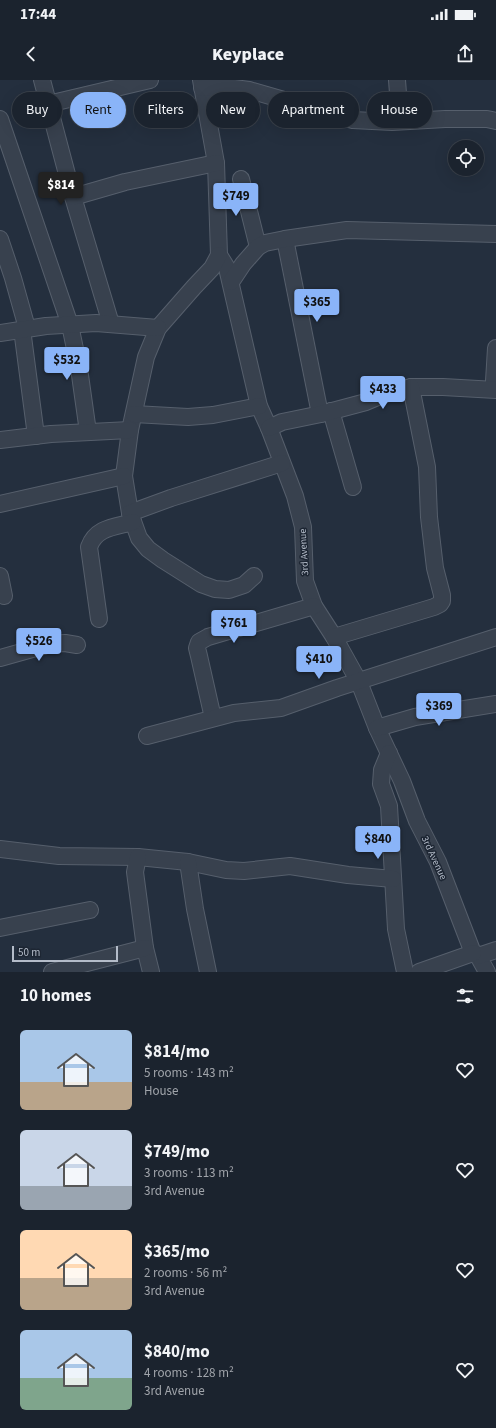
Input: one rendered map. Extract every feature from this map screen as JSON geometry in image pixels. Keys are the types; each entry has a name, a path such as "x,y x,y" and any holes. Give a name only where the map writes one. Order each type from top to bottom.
{"street":[{"path":"42,80 45,92"},
{"path":"62,101 150,80"},
{"path":"397,80 398,92"},
{"path":"201,84 249,90 353,120 367,122"},
{"name":"3rd Avenue","path":"201,84 216,163 219,255 227,268 231,282 259,406 295,496 303,527 305,581 314,606 334,637 359,682 377,728 402,781 417,821 438,862 476,955 487,972"},
{"path":"0,119 70,325 79,368 88,432"},
{"path":"432,120 487,119 496,122"},
{"path":"54,128 73,197 111,324"},
{"path":"73,197 124,182 216,163"},
{"path":"241,179 258,247"},
{"path":"231,282 243,264 258,247 265,243 285,239 348,230 496,234"},
{"path":"0,239 13,278 24,329 36,436"},
{"path":"285,239 326,412 353,487"},
{"path":"219,255 212,268 194,286 158,328 146,357 130,430 124,476 132,518 139,538 148,549 201,584 215,589 229,590 244,585 254,576"},
{"path":"0,332 96,323 158,328"},
{"path":"269,428 282,422 366,402 385,394 411,387 496,389 494,380 496,348"},
{"path":"334,637 434,607 442,601 442,595 435,568 429,517 427,467 411,387"},
{"path":"134,414 188,417 213,415 259,406"},
{"path":"0,440 88,432 130,430"},
{"path":"99,619 89,547 91,541 100,531 132,518 170,498 282,463"},
{"path":"0,504 124,476"},
{"path":"0,576 4,596"},
{"path":"213,718 199,656 199,642 208,637 314,606"},
{"path":"147,736 234,713 281,708 336,688 359,682 496,637"},
{"path":"0,658 50,644 65,643 77,645"},
{"path":"377,728 415,717 496,704"},
{"path":"389,753 382,770 382,784 389,806 396,930 405,972"},
{"path":"0,849 59,856 138,857 188,862 226,870 244,871 290,866 348,875 393,879"},
{"path":"138,857 135,872 145,948 151,972"},
{"path":"188,862 195,909 208,972"},
{"path":"0,928 90,910"},
{"path":"52,972 145,948"},
{"path":"419,972 496,950"}]}
